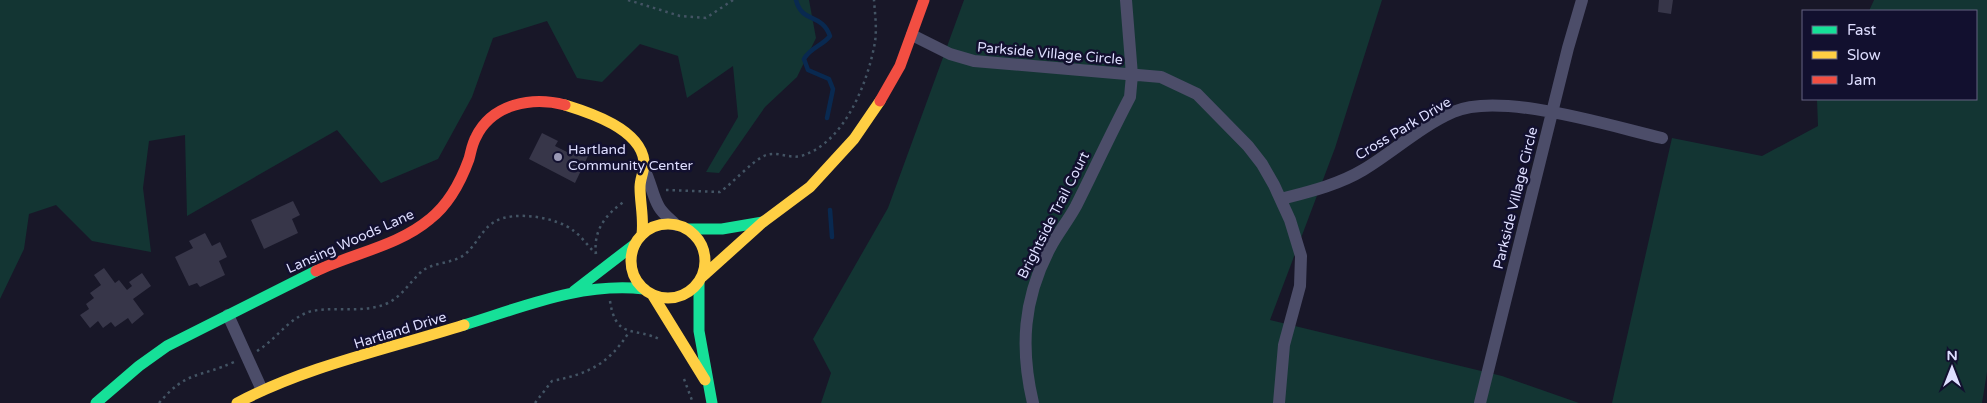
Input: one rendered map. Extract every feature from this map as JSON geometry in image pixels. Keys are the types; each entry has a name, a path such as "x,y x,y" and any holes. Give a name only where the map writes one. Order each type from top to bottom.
{"street":[{"name":"Hartland Drive","path":"237,403 262,390 574,291 618,286 667,298 679,296 690,291 763,222 810,187 854,139 888,88 912,35 924,0"},
{"name":"Parkside Village Circle","path":"1126,0 1132,76"},
{"name":"Parkside Village Circle","path":"1480,403 1552,112 1582,0"},
{"name":"Parkside Village Circle","path":"912,35 950,54 974,61 1161,77 1197,94 1233,130 1262,164 1281,199 1290,220 1301,264 1300,286 1284,345 1279,403"},
{"name":"Brightside Trail Court","path":"1034,403 1026,366 1024,338 1026,311 1034,281 1050,247 1070,218 1130,97 1132,76"},
{"name":"Lansing Woods Lane","path":"96,403 129,373 167,347 306,276 352,255 397,239 423,225 443,205 458,186 476,135 490,120 507,107 538,100 560,102 578,108 629,136 638,145 644,169 652,182 652,192 659,207 682,227"},
{"name":"Cross Park Drive","path":"1281,199 1309,192 1354,174 1442,118 1461,109 1472,107 1521,106 1662,138"},
{"name":"Lansing Woods Lane","path":"642,234 644,210 640,184 644,169"},
{"name":"Hartland Drive","path":"648,292 636,280 631,256 635,244 642,234 652,227 664,224 722,229 763,222"},
{"path":"682,227 697,237 703,248 706,260 700,280 699,331 712,403"},
{"name":"Hartland Drive","path":"574,291 635,244"},
{"path":"648,292 707,383"},
{"path":"228,315 262,390"}],"path":[{"path":"628,0 680,16 706,18 733,0"},
{"path":"664,190 682,189 720,192 764,155 774,153 800,156 816,148 830,137 850,115 861,90 875,41 874,0"},
{"path":"596,254 595,242 600,225 611,212 628,199"},
{"path":"159,403 173,386 185,378 216,370 246,357 269,343 299,316 312,311 348,310 387,303 398,297 423,270 463,256 482,232 494,222 506,216 536,217 573,230 596,254 599,260"},
{"path":"609,293 614,318 620,327 629,332 651,335 664,344"},
{"path":"535,403 552,381 567,378 605,362 618,350 629,332"},
{"path":"683,375 693,403"}],"green space":[{"path":"0,0 809,0 816,38 797,77 765,107 719,173 706,172 738,117 733,66 687,98 678,56 640,44 602,82 577,78 547,21 493,38 472,97 438,159 381,183 337,130 187,216 185,135 149,141 143,188 151,252 92,241 56,205 29,214 24,249 0,299"},
{"path":"964,0 1382,0 1335,148 1270,320 1502,376 1579,403 821,403 831,373 813,339 888,208"},
{"path":"1874,0 1987,0 1987,372 1982,403 1612,403 1672,138 1762,156 1818,126 1817,100 1977,100 1977,10 1869,10"}],"building":[{"path":"1659,0 1673,0 1671,14 1658,12"},
{"name":"Hartland Community Center","path":"542,133 558,141 555,146 569,153 572,148 588,156 575,183 529,159"},
{"path":"293,201 300,215 292,219 298,233 264,249 251,220"},
{"path":"205,233 212,246 220,242 227,257 219,261 225,275 200,287 197,283 189,286 175,257 193,248 189,241"},
{"path":"104,268 115,283 119,280 127,290 132,286 129,282 142,273 151,286 133,299 144,314 132,324 128,318 115,327 111,322 103,328 98,321 90,328 80,315 89,309 86,304 94,298 90,293 101,285 94,275"}],"waterway":[{"path":"796,0 803,12 822,24 830,36 809,52 804,59 808,70 829,79 833,89 827,118"},
{"path":"830,210 832,237"}],"traffic: fast":[{"path":"688,229 722,229 763,222"},
{"path":"574,291 635,244"},
{"path":"96,403 139,366 167,346 316,271"},
{"path":"699,283 699,331 712,403"},
{"path":"464,325 530,304 575,293 598,289 644,289"}],"traffic: slow":[{"path":"702,277 763,222 810,187 854,139 880,101"},
{"path":"565,105 613,124 634,140 641,150 644,161 640,187 643,222 642,234"},
{"path":"668,224 682,227 694,235 702,247 705,261 702,275 694,287 682,295 668,298 654,295 642,287 634,275 631,261 634,247 642,235 654,227 668,224"},
{"path":"652,294 705,380"},
{"path":"237,403 320,368 464,325"}],"traffic: jam":[{"path":"880,101 900,66 924,0"},
{"path":"316,271 390,243 417,228 437,213 454,192 466,167 476,137 483,126 502,110 527,102 552,102 565,105"}],"place":[{"name":"Hartland Community Center","path":"558,157"}]}
